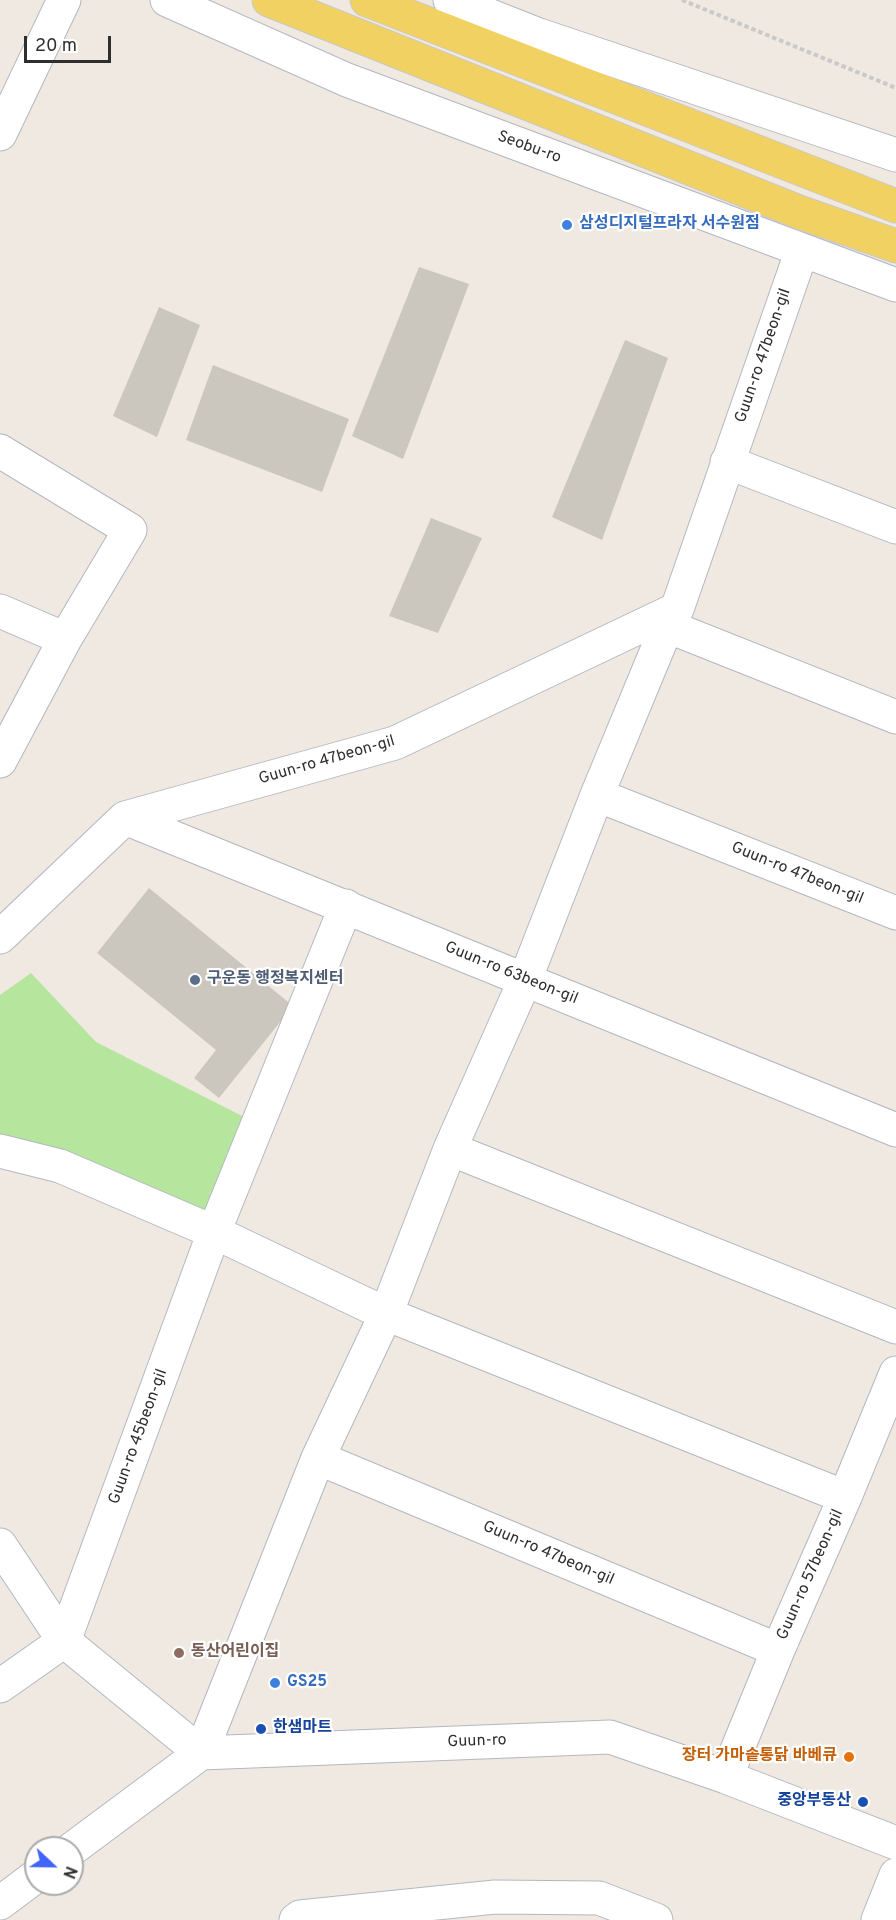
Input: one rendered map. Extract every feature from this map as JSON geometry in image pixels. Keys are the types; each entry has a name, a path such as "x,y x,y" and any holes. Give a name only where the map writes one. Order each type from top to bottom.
{"main road":[{"path":"269,0 788,207 896,246"},
{"path":"367,0 896,206"}],"street":[{"path":"0,134 64,0"},
{"name":"Seobu-ro","path":"167,0 346,80 896,285"},
{"path":"450,0 539,35 896,155"},
{"name":"Guun-ro 47beon-gil","path":"201,1753 318,1458 386,1314 450,1149 525,980 597,795 672,617 802,250"},
{"path":"0,451 130,530 65,639 0,761"},
{"path":"727,462 896,527"},
{"path":"0,611 65,639"},
{"path":"672,617 896,717"},
{"name":"Guun-ro 47beon-gil","path":"0,937 125,818 395,743 672,617"},
{"name":"Guun-ro 47beon-gil","path":"597,795 896,913"},
{"name":"Guun-ro 63beon-gil","path":"125,818 896,1130"},
{"name":"Guun-ro 45beon-gil","path":"64,1641 214,1232 346,906"},
{"path":"450,1149 896,1327"},
{"path":"0,1151 60,1166 214,1232 386,1314 845,1497"},
{"name":"Guun-ro 57beon-gil","path":"726,1777 896,1373"},
{"name":"Guun-ro 47beon-gil","path":"318,1458 778,1650"},
{"path":"0,1545 64,1641 201,1753 84,1840"},
{"path":"0,1686 64,1641"},
{"name":"Guun-ro","path":"201,1753 610,1737 726,1777 896,1843"},
{"path":"878,1920 896,1875"},
{"path":"0,1903 24,1885"},
{"path":"296,1920 300,1917 491,1909 599,1898 656,1920"}],"path":[{"path":"682,0 896,88"}],"green space":[{"path":"31,973 96,1042 244,1117 207,1215 0,1136 0,995"}],"building":[{"path":"419,267 469,284 403,459 352,436"},
{"path":"159,307 200,325 157,437 113,416"},
{"path":"625,340 668,358 602,540 552,517"},
{"path":"213,365 349,419 322,492 186,440"},
{"path":"431,518 482,538 438,633 389,616"},
{"name":"구운동 행정복지센터","path":"149,888 293,1006 219,1098 194,1078 216,1050 97,953"}],"place":[{"name":"삼성디지털프라자 서수원점","path":"567,225"},
{"name":"구운동 행정복지센터","path":"195,980"},
{"name":"동산어린이집","path":"179,1653"},
{"name":"GS25","path":"275,1683"},
{"name":"한샘마트","path":"261,1729"},
{"name":"장터 가마솥통닭 바베큐","path":"849,1757"},
{"name":"중앙부동산","path":"863,1802"}]}
